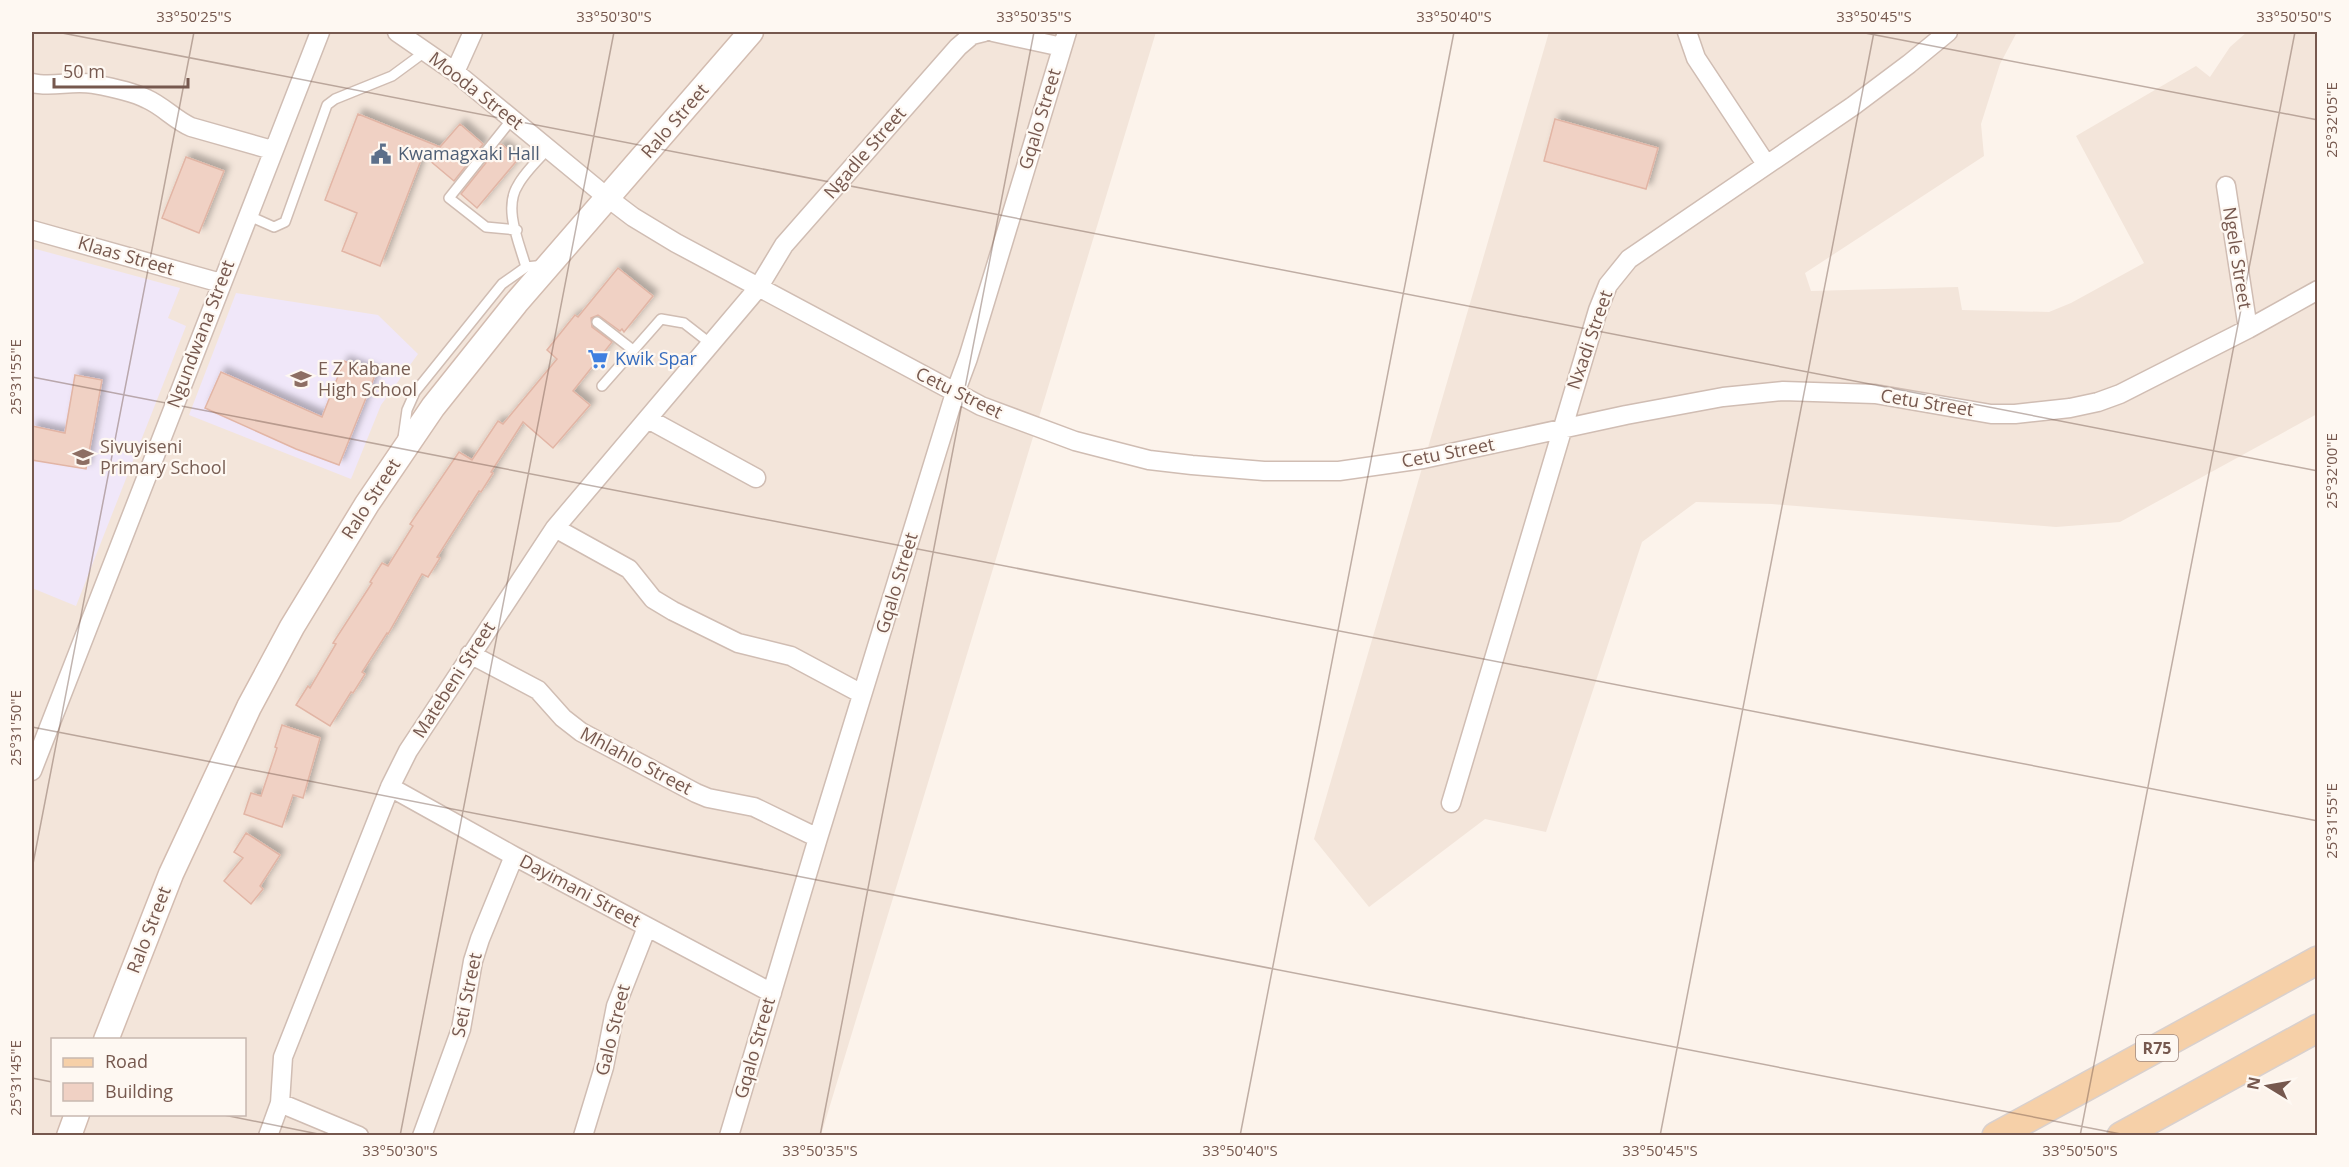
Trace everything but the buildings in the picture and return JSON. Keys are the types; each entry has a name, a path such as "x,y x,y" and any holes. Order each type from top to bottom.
{"main road":[{"name":"R75","path":"1996,1136 2318,960"},
{"path":"2121,1136 2318,1028"}],"street":[{"name":"Ngundwana Street","path":"32,771 272,150 320,32"},
{"name":"Mooda Street","path":"397,32 455,72 608,198"},
{"path":"455,72 473,32"},
{"name":"Ralo Street","path":"107,1038 171,874 249,707 292,627 367,504 433,407 516,303 537,266 608,198 751,32"},
{"name":"Ngadle Street","path":"758,288 784,245 958,47 972,35 984,32"},
{"path":"993,32 1064,39"},
{"path":"1687,32 1696,58 1766,164"},
{"name":"Nxadi Street","path":"1451,803 1603,296 1616,274 1629,260 1853,106 1910,64 1948,32"},
{"name":"Gqalo Street","path":"729,1136 818,838 955,393 968,358 1064,39"},
{"path":"32,82 46,85 91,84 140,96 154,102 191,127 272,150"},
{"name":"Ngele Street","path":"2226,186 2248,329"},
{"name":"Cetu Street","path":"608,198 647,226 758,288 981,406 1037,428 1112,452 1149,460 1264,471 1339,471 1423,459 1722,398 1783,391 1875,394 1991,414 2042,413 2098,402 2120,394 2248,329 2318,290"},
{"name":"Klaas Street","path":"32,230 221,283"},
{"name":"Matebeni Street","path":"268,1136 280,1103 283,1057 390,787 408,751 555,528 758,288"},
{"path":"648,419 756,478"},
{"path":"555,528 629,569 653,599 673,611 748,647 791,656 862,694"},
{"name":"Mhlahlo Street","path":"470,654 537,690 563,718 581,732 696,793 708,798 754,807 818,838"},
{"name":"Dayimani Street","path":"390,787 513,856 772,993"},
{"name":"Seti Street","path":"422,1136 459,1036 473,961 480,939 513,856"},
{"name":"Galo Street","path":"583,1136 604,1067 616,1006 647,927"},
{"path":"280,1103 359,1136"},
{"path":"69,1136 76,1116"}],"lane":[{"path":"247,215 274,227 285,222 327,105 335,99 400,72 426,51"},
{"path":"512,119 449,198 486,227 517,230"},
{"path":"537,266 517,230 511,208 512,198 518,185 548,149"},
{"path":"602,386 657,321 664,318 684,323 711,344"},
{"path":"597,322 633,350"}],"shaded area":[{"path":"32,32 1156,32 821,1135 32,1135"},
{"path":"1549,32 2017,32 2000,64 1981,124 1984,156 1805,273 1811,291 1958,287 1962,310 2049,312 2071,303 2144,263 2076,136 2196,66 2210,77 2230,47 2247,32 2317,32 2317,414 2120,522 2056,527 1772,504 1696,502 1642,542 1546,832 1485,819 1369,907 1314,839"},
{"name":"Sivuyiseni Primary School","path":"32,248 180,288 168,318 186,326 76,606 32,588"},
{"name":"E Z Kabane High School","path":"236,293 378,315 418,354 381,405 351,479 189,415"}],"place":[{"name":"Kwamagxaki Hall","path":"381,154"},
{"name":"Kwik Spar","path":"598,359"},
{"name":"E Z Kabane High School","path":"301,379"},
{"name":"Sivuyiseni Primary School","path":"83,457"}]}
